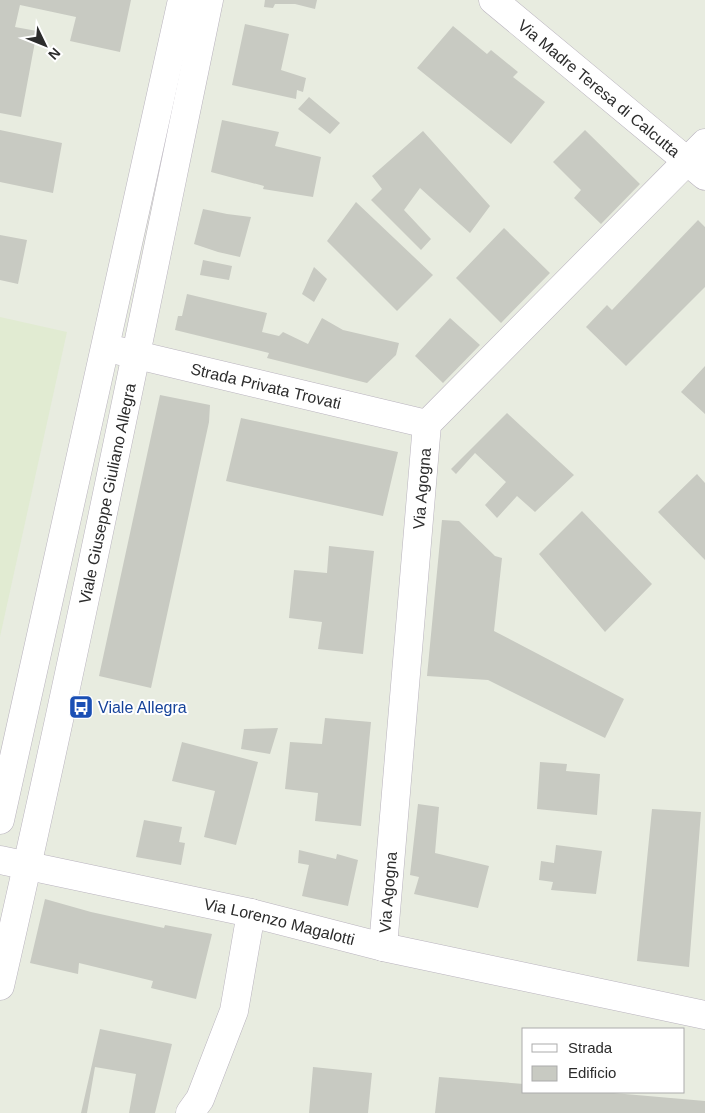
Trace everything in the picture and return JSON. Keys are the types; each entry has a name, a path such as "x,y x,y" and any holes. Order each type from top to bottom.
{"street":[{"name":"Viale Giuseppe Giuliano Allegra","path":"0,986 136,355 209,0"},
{"name":"Via Madre Teresa di Calcutta","path":"495,0 699,160"},
{"name":"Viale Giuseppe Giuliano Allegra","path":"0,820 181,1"},
{"name":"Via Agogna","path":"383,947 427,424 699,160"},
{"name":"Strada Privata Trovati","path":"104,348 427,424"},
{"name":"Via Lorenzo Magalotti","path":"0,860 251,913 383,947 705,1015"},
{"path":"190,1113 200,1099 234,1011 251,913"}],"shaded area":[{"path":"0,317 67,332 0,637"}],"building":[{"path":"0,0 131,0 120,52 70,41 76,17 20,5 15,27 37,31 21,117 0,113"},
{"path":"265,0 317,0 315,9 295,4 275,4 273,8 264,7"},
{"path":"245,24 289,34 281,70 306,78 303,92 297,90 296,99 232,85"},
{"path":"453,26 487,54 491,50 518,72 513,77 545,102 511,144 417,68"},
{"path":"309,97 340,123 330,134 298,109"},
{"path":"222,120 279,132 275,146 321,157 313,197 263,189 264,186 211,172"},
{"path":"0,130 62,143 53,193 0,182"},
{"path":"585,130 640,184 601,224 574,198 581,190 553,162"},
{"path":"423,131 490,206 470,233 420,188 404,210 431,239 421,250 371,200 382,189 372,176"},
{"path":"356,202 433,275 397,311 327,241"},
{"path":"203,209 251,217 240,257 194,244"},
{"path":"698,220 705,227 705,287 626,366 586,327 607,305 612,310"},
{"path":"504,228 550,273 501,323 456,278"},
{"path":"0,235 27,240 18,284 0,280"},
{"path":"203,260 232,266 229,280 200,275"},
{"path":"314,267 327,279 314,302 302,294"},
{"path":"187,294 267,313 262,332 279,336 283,332 308,344 322,318 343,330 399,343 396,355 367,383 267,358 269,353 175,330 178,316 182,316"},
{"path":"450,318 480,345 443,383 415,356"},
{"path":"705,366 705,414 681,392"},
{"path":"160,395 210,405 209,422 151,688 99,676"},
{"path":"507,413 574,475 535,512 517,496 497,518 485,505 506,482 475,453 456,474 451,469"},
{"path":"241,418 398,452 383,516 226,481"},
{"path":"697,474 705,483 705,560 658,512"},
{"path":"582,511 652,584 605,632 539,554"},
{"path":"442,520 459,521 495,556 502,558 494,631 624,699 605,738 488,680 427,676"},
{"path":"329,546 374,551 363,654 318,649 322,622 289,618 294,570 327,573"},
{"path":"325,718 371,722 361,826 315,821 318,793 285,789 290,742 322,744"},
{"path":"278,728 270,754 241,749 244,729"},
{"path":"182,742 258,762 236,845 204,837 215,791 172,781"},
{"path":"540,762 567,764 566,771 600,774 597,815 537,809"},
{"path":"418,804 439,807 435,853 489,866 478,908 414,894 419,877 410,875"},
{"path":"652,809 701,812 689,967 637,961"},
{"path":"144,820 182,827 179,842 185,843 181,865 136,857"},
{"path":"556,845 602,851 596,894 551,890 553,882 539,880 541,861 554,863"},
{"path":"299,850 336,859 337,854 358,860 348,906 302,896 309,865 298,863"},
{"path":"45,899 91,912 164,928 165,925 212,934 196,999 151,988 153,981 79,963 78,974 30,963"},
{"path":"100,1029 172,1044 155,1113 129,1113 136,1074 95,1067 87,1113 81,1113"},
{"path":"313,1067 372,1073 368,1113 309,1113"},
{"path":"439,1077 522,1084 522,1093 613,1093 705,1101 705,1113 435,1113"}],"place":[{"name":"Viale Allegra","path":"81,707"}]}
